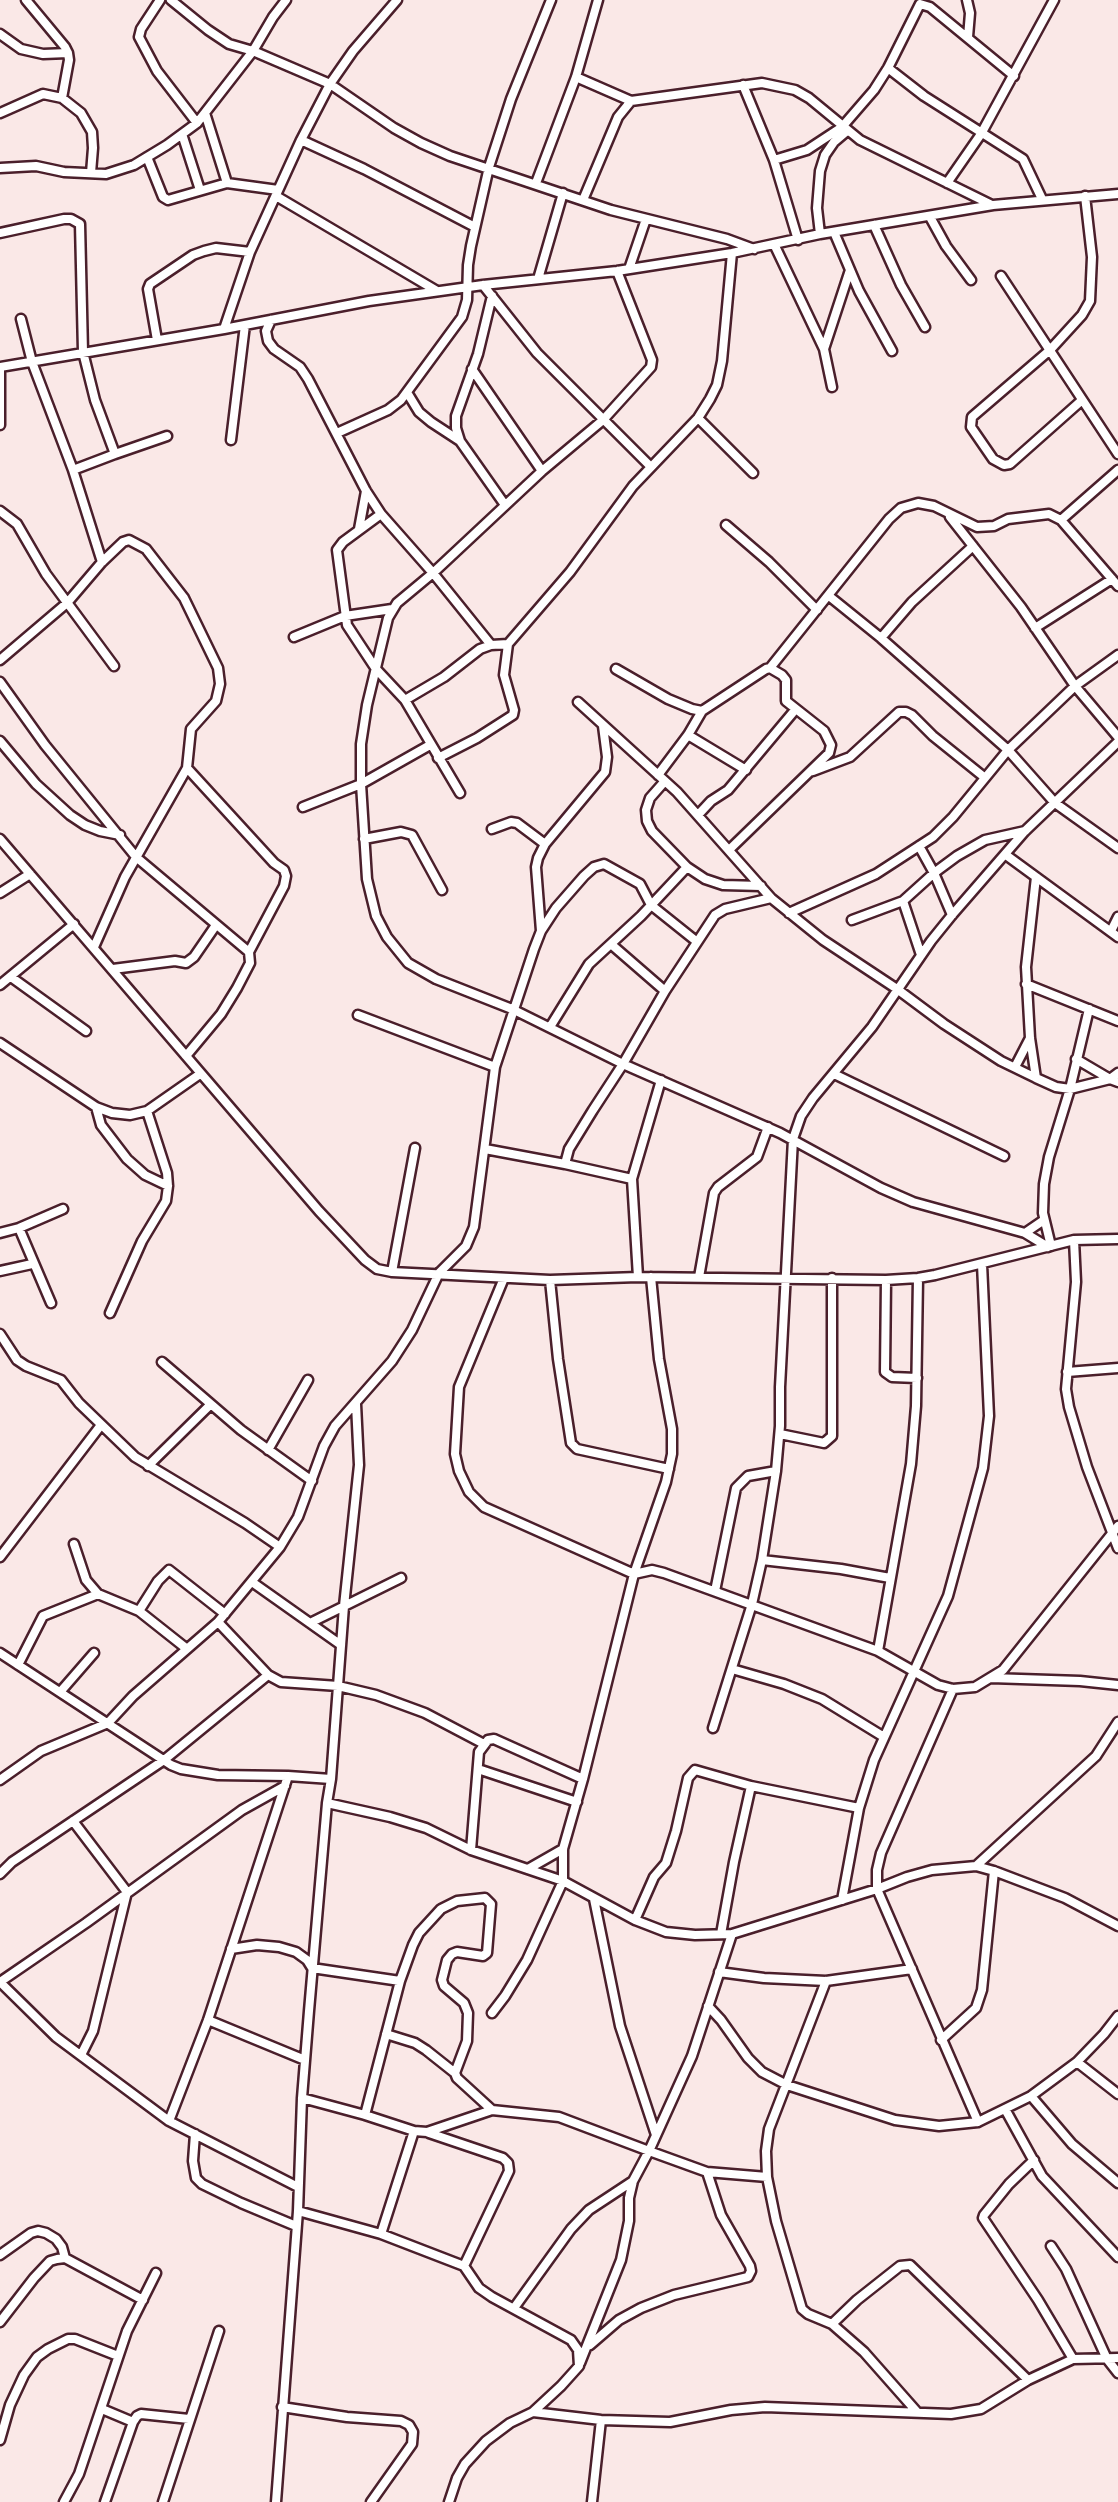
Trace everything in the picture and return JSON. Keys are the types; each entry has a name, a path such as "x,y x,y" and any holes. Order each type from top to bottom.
{"street":[{"path":"26,0 68,53 69,60 62,98"},
{"path":"160,0 141,29 139,37 157,71 197,123"},
{"path":"171,0 228,44 253,51 330,84 394,128 450,156 489,167 583,200 646,219 727,239 754,249"},
{"path":"0,168 36,165 64,172 106,174 134,165 197,123 253,51 286,0"},
{"path":"224,329 250,252 301,140 330,84 353,51 397,0"},
{"path":"337,433 388,410 408,394 462,317 467,300 468,265 489,167 512,99 551,0"},
{"path":"536,183 576,77 598,0"},
{"path":"967,0 970,13 968,37"},
{"path":"947,183 981,134 1054,0"},
{"path":"820,234 818,208 820,171 825,155 888,68 920,4 930,7 1014,76"},
{"path":"0,34 21,49 43,54 68,53"},
{"path":"888,68 924,96 1023,159 1042,199"},
{"path":"576,77 631,101 762,83 795,90 809,98 844,129 880,152 993,205"},
{"path":"743,86 774,160 798,240"},
{"path":"0,113 43,94 62,98 81,113 92,132 91,174"},
{"path":"583,200 618,117 631,101"},
{"path":"205,113 227,183"},
{"path":"774,160 807,150 844,129"},
{"path":"182,134 200,190"},
{"path":"301,140 364,169 475,227"},
{"path":"147,157 165,199 227,183 277,193 437,291"},
{"path":"538,279 563,193"},
{"path":"0,425 0,367 224,329 369,301 483,285 617,271 732,253 820,234 993,205 1118,194"},
{"path":"1081,401 1010,464 1004,465 993,459 971,427 972,417 1050,350 1082,315 1090,301 1092,257 1084,196"},
{"path":"930,217 956,262 971,280"},
{"path":"0,233 63,219 71,219 80,224 83,352 94,400 115,454"},
{"path":"629,269 646,219"},
{"path":"874,225 901,285 925,327"},
{"path":"834,232 850,270 892,351"},
{"path":"774,244 824,349 832,387"},
{"path":"157,340 148,289 150,284 193,255 204,251 216,248 250,252"},
{"path":"438,758 477,738 513,715 514,710 504,675 508,644 570,572 633,486 698,418 710,399 720,372 732,253"},
{"path":"824,349 850,270"},
{"path":"294,637 345,616 392,609 542,471 603,420 651,368 652,360 617,271"},
{"path":"1001,276 1081,401 1118,454"},
{"path":"483,285 537,353 651,467"},
{"path":"492,296 484,333 456,416 456,428 460,441 505,505"},
{"path":"21,319 32,362 73,470 102,562"},
{"path":"271,320 266,331 268,340 274,349 300,367 366,491 381,514 433,573 491,645"},
{"path":"231,440 245,325"},
{"path":"472,369 542,471"},
{"path":"408,394 425,417 460,441"},
{"path":"698,418 753,473"},
{"path":"73,470 166,436"},
{"path":"1061,520 1118,470"},
{"path":"359,529 366,491"},
{"path":"761,886 714,884 687,867 652,831 647,821 646,810 650,798 702,711 770,668 889,519 901,508 918,503 934,506 977,527 994,526 1008,519 1041,514 1049,514 1061,520 1115,583 1035,628"},
{"path":"0,511 17,524 46,574 114,666"},
{"path":"381,514 343,542 337,550 345,616 352,636 375,669 405,700 460,793"},
{"path":"713,1728 752,1605 762,1560 776,1471 780,1434 785,1278 793,1139 801,1116 872,1028 897,988 952,915 1025,831 1118,740 1075,686 1035,628 948,514"},
{"path":"726,525 769,562 817,609"},
{"path":"0,660 67,603 102,562 123,542 129,540 146,549 184,598 218,668 220,684 216,701 191,729 187,768 136,857 94,947"},
{"path":"881,638 912,602 973,546"},
{"path":"829,596 881,638 1008,750 1055,803 1118,848"},
{"path":"392,609 375,669 361,744 361,784 367,879 376,916 387,937 408,963 436,979 512,1010 623,1064 768,1127 881,1188 903,1197 1025,1233 1049,1247"},
{"path":"405,700 444,677 480,649 491,645 508,644"},
{"path":"789,913 876,874 919,846 953,817 1008,750 1075,686 1118,655"},
{"path":"730,849 829,753 831,745 824,731 795,710 786,700 786,680 770,668"},
{"path":"616,669 668,699 702,711"},
{"path":"0,682 45,745 136,857 249,952"},
{"path":"578,702 662,778 730,849 771,898 823,940 897,988 944,1024 1015,1067 1056,1087 1070,1089 1114,1080 1118,1073"},
{"path":"698,815 711,801 728,790 795,710"},
{"path":"810,772 850,757 899,712 906,712 984,777"},
{"path":"541,931 536,867 545,844 605,772 607,757 603,726"},
{"path":"688,735 746,770"},
{"path":"0,741 36,784 70,815 100,831 120,835"},
{"path":"303,807 361,784 430,745"},
{"path":"186,1056 221,1014 237,988 250,963 249,952 284,886 286,876 284,870 274,863 187,768"},
{"path":"492,829 511,822 517,823 545,844"},
{"path":"852,920 903,901 957,856 986,840 1025,831"},
{"path":"364,839 400,832 411,835 442,890"},
{"path":"0,839 319,1211 365,1260 377,1269 392,1272 550,1280 638,1277 886,1280 918,1278 1074,1240 1118,1239"},
{"path":"919,846 934,873 952,915"},
{"path":"1006,855 1114,934 1118,917"},
{"path":"0,1780 42,1751 108,1723 133,1696 218,1622 280,1546 298,1517 324,1446 335,1426 392,1361 412,1330 439,1273 466,1246 474,1227 495,1067 512,1010 541,931 556,909 584,876 599,864 604,864 640,884 651,905 696,941"},
{"path":"550,1027 589,964 612,945 687,867"},
{"path":"0,892 30,874"},
{"path":"1036,877 1030,920 1026,984 1036,1078"},
{"path":"565,1164 570,1149 623,1064 664,991 715,915 725,909 771,898"},
{"path":"903,901 921,956"},
{"path":"0,985 74,924"},
{"path":"113,969 175,961 186,963 194,957 216,925"},
{"path":"612,945 664,991"},
{"path":"11,977 86,1031"},
{"path":"1026,984 1118,1021"},
{"path":"1049,1247 1042,1198 1045,1175 1070,1089 1089,1009"},
{"path":"358,1015 495,1067"},
{"path":"1015,1067 1030,1038"},
{"path":"0,1043 96,1107 112,1113 130,1115 147,1111 200,1074"},
{"path":"1076,1059 1114,1080"},
{"path":"834,1074 1004,1156"},
{"path":"638,1277 632,1179 661,1080"},
{"path":"96,1107 101,1125 127,1159 145,1175 168,1185"},
{"path":"110,1313 142,1241 166,1201 168,1185 163,1157 147,1111"},
{"path":"699,1277 714,1193 718,1187 757,1157 768,1127"},
{"path":"392,1272 415,1149"},
{"path":"485,1149 632,1179"},
{"path":"0,1233 19,1228 63,1209"},
{"path":"1025,1233 1044,1220"},
{"path":"19,1228 32,1264 51,1303"},
{"path":"1074,1240 1076,1282 1066,1389 1087,1467 1115,1529 1118,1548"},
{"path":"0,1271 32,1264"},
{"path":"842,1900 859,1808 884,1737 948,1596 983,1467 989,1416 982,1264"},
{"path":"492,2013 527,1960 563,1881 563,1849 583,1779 634,1574 669,1469 672,1454 672,1428 658,1359 651,1277"},
{"path":"504,1278 459,1387 454,1454 459,1471 469,1492 484,1507 634,1574 652,1570 715,1591 878,1651 938,1685 953,1689 975,1687 1003,1670 1115,1529"},
{"path":"780,1434 824,1443 832,1436 832,1278"},
{"path":"878,1651 911,1464 917,1378 918,1278"},
{"path":"550,1280 558,1359 571,1443 577,1449 669,1469"},
{"path":"886,1280 885,1372 892,1377 917,1378"},
{"path":"0,1334 17,1359 32,1370 61,1380 79,1403 125,1449 148,1466 280,1546"},
{"path":"162,1362 210,1405 312,1481"},
{"path":"1067,1372 1118,1368"},
{"path":"268,1450 308,1380"},
{"path":"276,2502 298,2211 302,2098 312,1968 331,1779 344,1606 359,1465 356,1404"},
{"path":"148,1466 210,1405"},
{"path":"0,1557 101,1425"},
{"path":"715,1591 736,1488 748,1476 776,1471"},
{"path":"74,1544 87,1580 98,1593 139,1611 187,1649"},
{"path":"762,1560 799,1563 890,1578"},
{"path":"139,1611 158,1581 169,1570 225,1614"},
{"path":"310,1623 401,1578"},
{"path":"252,1582 341,1645"},
{"path":"18,1665 43,1616 98,1593"},
{"path":"218,1622 268,1675 281,1682 338,1686 402,1704 425,1713 484,1744"},
{"path":"0,1653 181,1769 204,1774 331,1779"},
{"path":"61,1691 94,1653"},
{"path":"732,1669 784,1684 822,1699 884,1737"},
{"path":"0,1874 12,1862 164,1760 268,1675"},
{"path":"991,1678 1080,1681 1118,1685"},
{"path":"953,1689 881,1853 877,1870 877,1889 978,2122"},
{"path":"976,1866 1096,1756 1118,1722"},
{"path":"471,1850 479,1752 488,1740 494,1739 583,1779"},
{"path":"478,1769 577,1802"},
{"path":"635,1920 654,1877 666,1863 691,1773 699,1771 751,1786 859,1808"},
{"path":"169,2121 208,2020 288,1776"},
{"path":"285,1786 242,1810 0,1982 48,2031 169,2121 298,2187"},
{"path":"721,1935 751,1786"},
{"path":"327,1803 426,1828 471,1850 563,1881 635,1920 666,1932 694,1935 732,1934 932,1870 976,1866 1065,1898 1118,1926"},
{"path":"73,1821 127,1893"},
{"path":"528,1869 563,1849"},
{"path":"941,2040 972,2013 982,1990 994,1871"},
{"path":"81,2055 93,2031 127,1893"},
{"path":"366,2115 400,1981 416,1939 441,1909 457,1901 474,1898 488,1900 491,1904 487,1953 483,1956 457,1952 452,1954 447,1960 442,1980 444,1986 464,2003 468,2013 467,2041 455,2073"},
{"path":"594,1899 620,2026 656,2135"},
{"path":"449,2502 457,2478 486,2441 510,2423 533,2412 579,2366 621,2259 629,2221 629,2199 633,2181 692,2056 732,1934"},
{"path":"231,1949 257,1945 279,1947 296,1952 307,1960 312,1968 400,1981"},
{"path":"719,1972 764,1978 826,1981 912,1969"},
{"path":"826,1981 769,2130 766,2151 767,2176 776,2221 799,2303 808,2314 832,2324 864,2352 916,2412"},
{"path":"708,2006 748,2058 762,2072 787,2085 895,2120 939,2126 978,2122 1031,2097 1077,2062 1118,2016"},
{"path":"208,2020 305,2060"},
{"path":"386,2034 415,2043 455,2073 457,2078 492,2110"},
{"path":"1077,2062 1118,2094"},
{"path":"1031,2097 1072,2144 1118,2183"},
{"path":"302,2098 414,2131 427,2132 503,2158 508,2163 508,2171 464,2266"},
{"path":"1005,2109 1042,2176 1118,2257"},
{"path":"427,2132 492,2110 559,2116 706,2172 767,2176"},
{"path":"381,2234 414,2131"},
{"path":"195,2134 193,2161 196,2178 202,2184 296,2226"},
{"path":"1034,2160 1009,2184 983,2218 1038,2300 1072,2359"},
{"path":"586,2349 620,2320 641,2308 674,2295 748,2277 751,2271 750,2266 721,2215 706,2172"},
{"path":"514,2308 571,2229 588,2210 633,2181"},
{"path":"298,2211 381,2234 464,2266 479,2288 492,2297 571,2340 578,2350 579,2366"},
{"path":"0,2255 31,2233 38,2231 56,2239 62,2247 65,2258"},
{"path":"1051,2246 1066,2269 1107,2359 1118,2373"},
{"path":"0,2322 50,2261 65,2258 143,2300"},
{"path":"832,2324 857,2300 900,2266 910,2265 1028,2380"},
{"path":"64,2502 79,2474 118,2356 156,2273"},
{"path":"163,2502 219,2331"},
{"path":"0,2440 10,2405 24,2375 37,2357 48,2349 68,2339 75,2339 118,2356"},
{"path":"533,2412 601,2420 670,2422 731,2410 765,2407 951,2414 981,2409 1028,2380 1072,2359 1118,2358"},
{"path":"282,2407 347,2417 401,2421 409,2425 413,2432 412,2444 371,2502"},
{"path":"102,2409 133,2422"},
{"path":"105,2502 133,2422 141,2414 189,2419"},
{"path":"592,2502 601,2420"}]}
